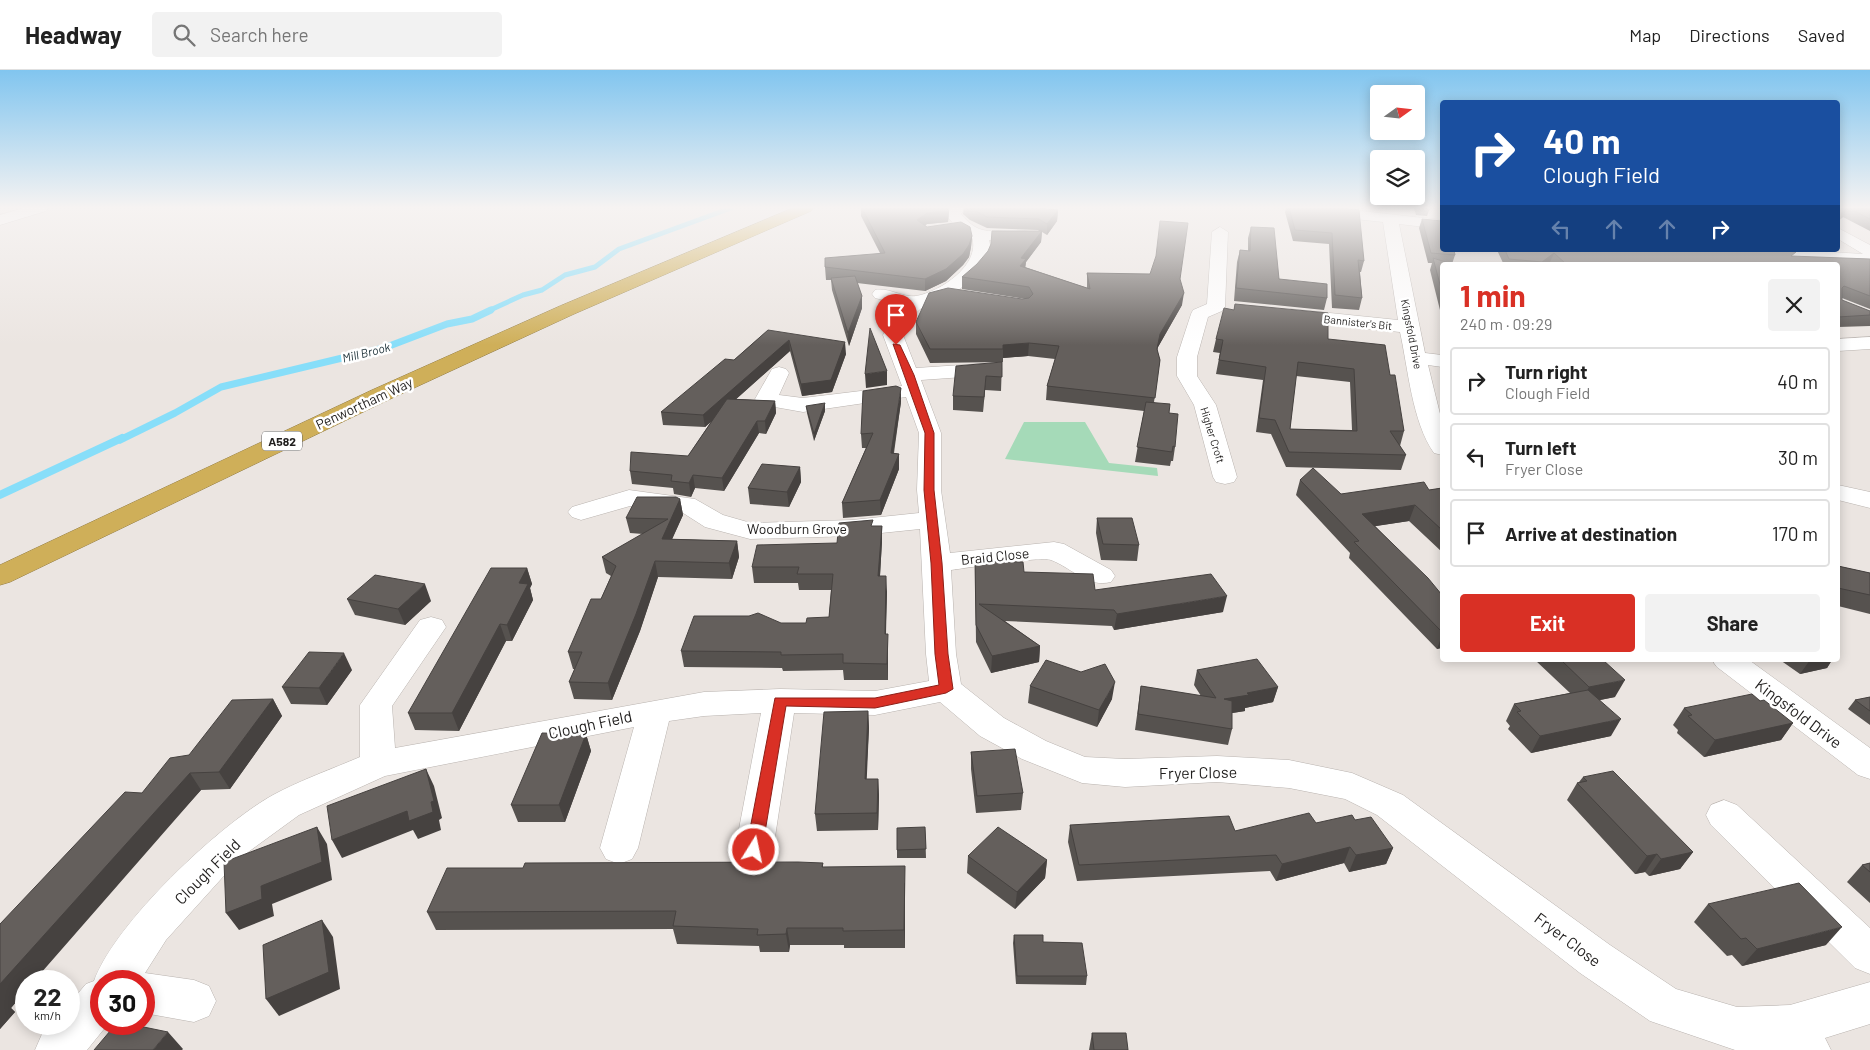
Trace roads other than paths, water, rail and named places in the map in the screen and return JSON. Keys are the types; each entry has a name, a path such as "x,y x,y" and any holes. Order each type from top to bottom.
{"highway":[{"name":"Penwortham Way","path":"566,310 669,254"},
{"name":"Penwortham Way","path":"0,576 380,395 566,310 698,254"}],"street":[{"path":"946,689 941,654 936,563 931,520 930,433 893,335 902,318 941,298 962,277 975,254"},
{"name":"Higher Croft","path":"1222,254 1226,308 1200,314 1186,357 1187,376 1205,405 1225,476"},
{"name":"Kingsfold Drive","path":"1396,254 1409,328 1428,416 1440,443"},
{"path":"1724,254 1743,262"},
{"path":"1780,254 1870,260"},
{"path":"881,294 941,298"},
{"name":"Bannister's Bit","path":"1274,313 1409,328"},
{"path":"1840,344 1870,344"},
{"path":"1416,358 1440,361"},
{"path":"779,373 766,398 802,405 911,383 958,370 999,369"},
{"path":"1840,493 1870,500"},
{"name":"Woodburn Grove","path":"581,512 629,498 686,504 714,521 750,531 852,528 931,520"},
{"name":"Braid Close","path":"936,563 1055,540 1101,576"},
{"path":"378,764 376,705 431,627"},
{"name":"Kingsfold Drive","path":"1731,662 1870,766"},
{"name":"Clough Field","path":"123,970 152,927 227,847 286,805 378,764 704,704 780,701 875,703 946,689"},
{"name":"Fryer Close","path":"946,689 992,727 1034,750 1082,770 1126,773 1217,769 1289,774 1352,788 1390,805 1463,858 1594,959 1665,1006 1737,1029 1799,1039 1870,1003"},
{"path":"754,850 780,701"},
{"name":"Clough Field","path":"619,848 655,712"},
{"path":"1724,815 1870,955"},
{"path":"155,995 194,1001"},
{"path":"58,1050 90,1012"}],"waterway":[{"name":"Mill Brook","path":"488,311 523,295 542,290 565,275 595,267 613,254"},
{"name":"Mill Brook","path":"120,440 175,413 221,387 384,348 447,324 472,319 491,310"},
{"name":"Mill Brook","path":"0,495 122,438"}]}
